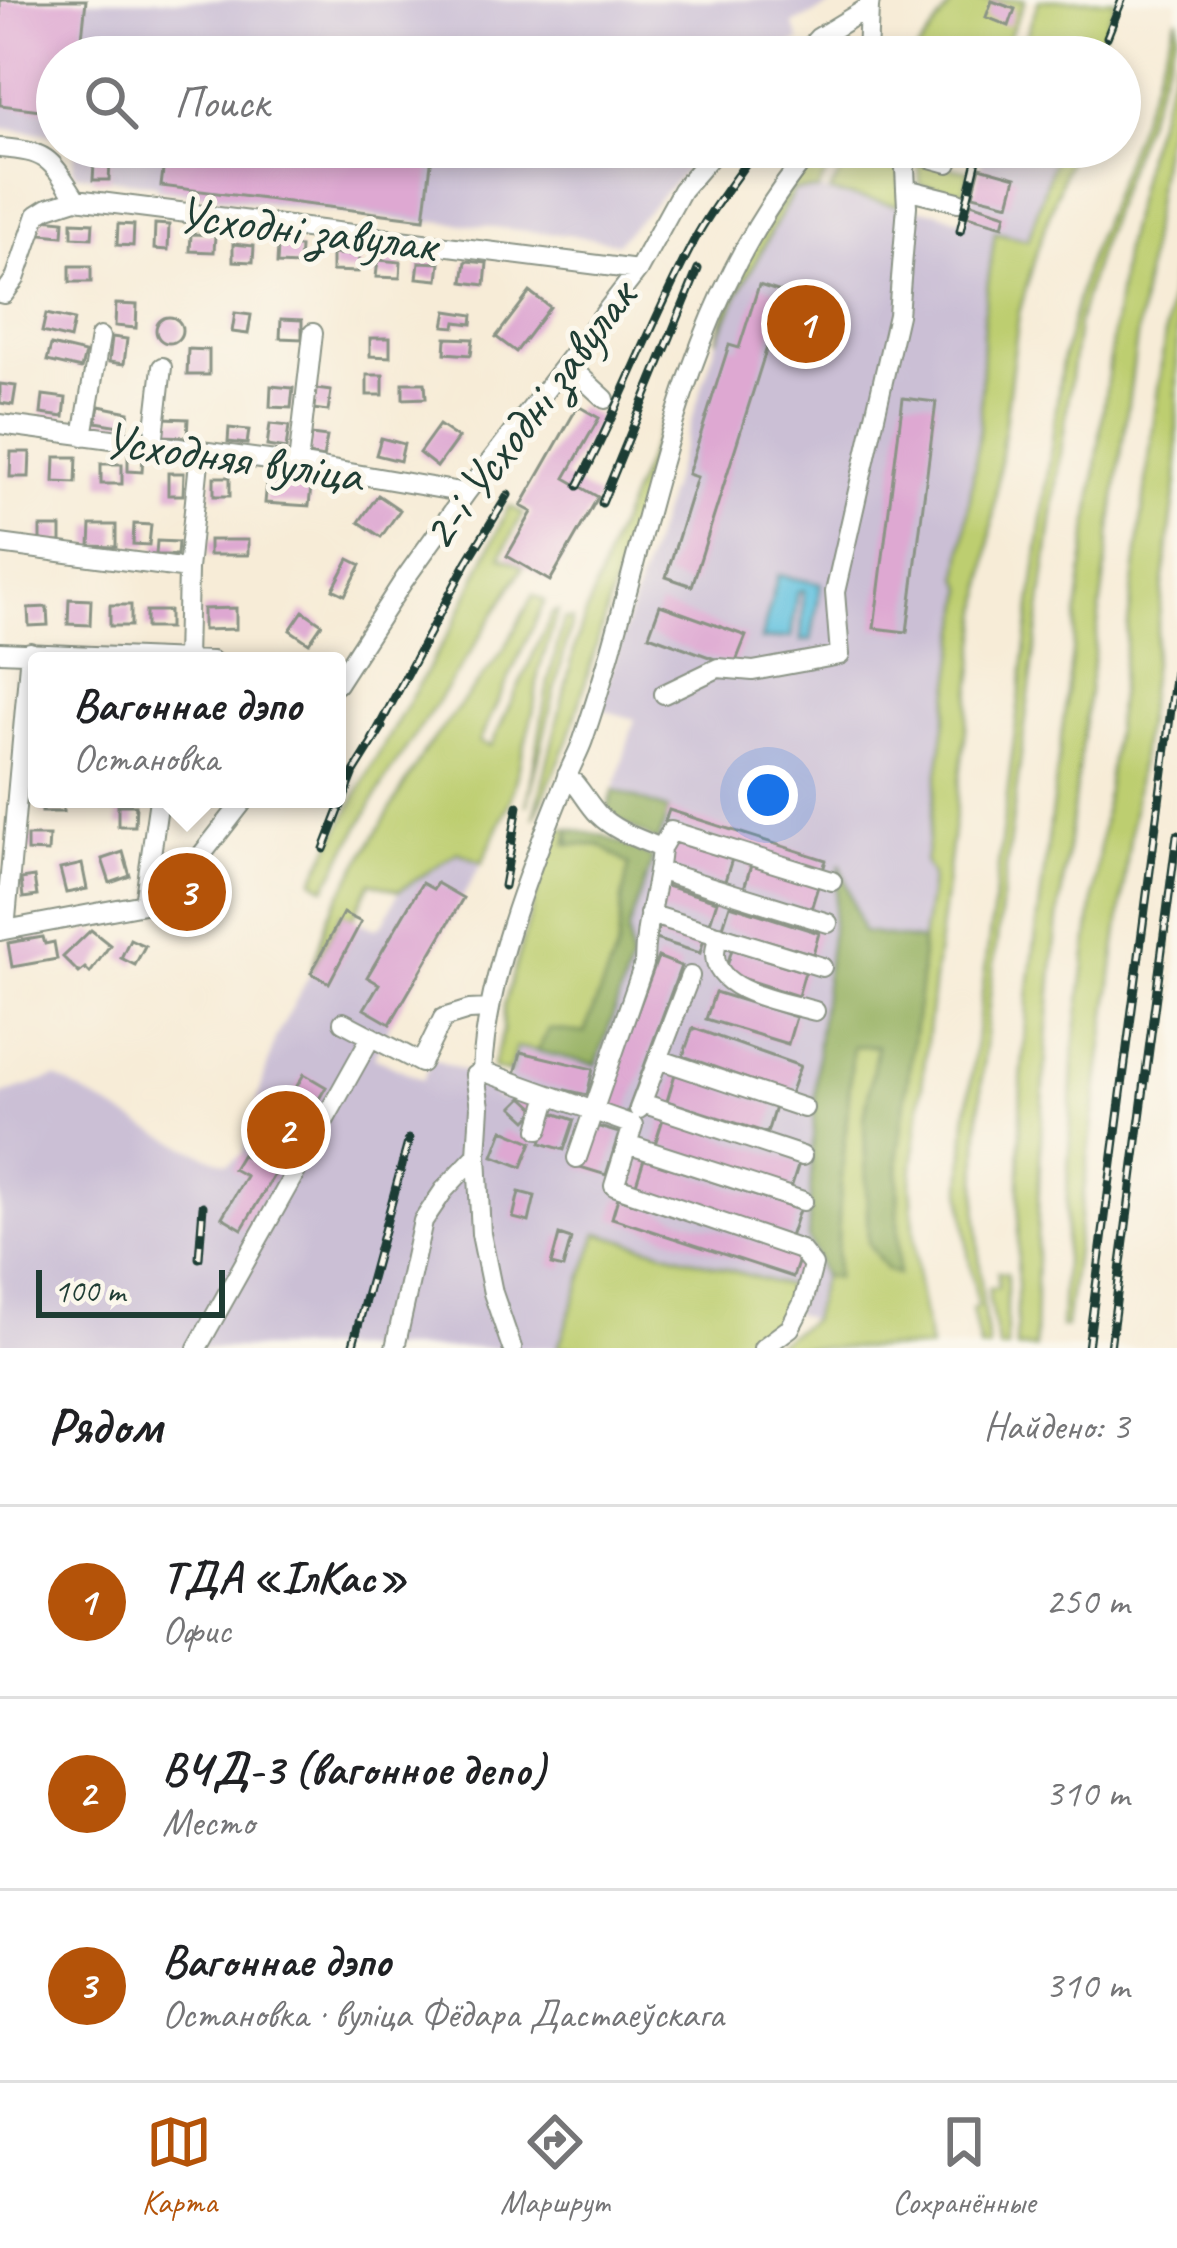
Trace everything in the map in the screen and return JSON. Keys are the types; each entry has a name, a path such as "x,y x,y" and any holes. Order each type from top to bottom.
{"street":[{"path":"821,36 869,4"},
{"path":"868,36 869,4"},
{"path":"0,148 36,151"},
{"path":"0,293 15,279 37,215 76,199 55,168"},
{"name":"2-і Усходні завулак","path":"346,663 466,493 638,270 682,190 701,168"},
{"path":"482,1071 488,1009 540,845 582,743 669,439 725,283 795,168"},
{"path":"664,694 718,668 753,671 840,655 836,592 898,315 907,206 905,168"},
{"path":"906,189 958,202"},
{"name":"Усходні завулак","path":"76,199 638,270"},
{"path":"298,464 314,333"},
{"path":"83,436 100,337"},
{"path":"567,364 605,399"},
{"path":"153,445 162,367"},
{"name":"Усходняя вуліца","path":"0,424 298,464 466,493"},
{"path":"186,652 188,569 200,452"},
{"path":"0,544 188,569"},
{"path":"0,652 30,652"},
{"path":"28,672 2,930 144,904 182,880 238,808"},
{"path":"567,776 614,827 662,848"},
{"path":"144,904 158,808"},
{"path":"577,1158 644,964 644,932 670,831 832,881"},
{"path":"660,872 828,923"},
{"path":"649,914 822,967"},
{"path":"719,935 714,957 723,978 735,987 815,1011"},
{"path":"690,976 614,1186 801,1250 809,1258 813,1265 803,1304 790,1328 763,1348"},
{"path":"343,1022 422,1063 443,1018 488,1009"},
{"path":"197,1348 371,1036"},
{"path":"658,1059 805,1108"},
{"path":"512,1348 493,1293 481,1234 480,1107 475,1075 482,1071 595,1111 630,1134 803,1201"},
{"path":"538,1129 549,1095"},
{"path":"642,1103 802,1156"},
{"path":"395,1348 424,1221 477,1155"}],"shaded area":[{"path":"0,0 842,0 793,24 798,36 36,36 36,132 0,128"},
{"path":"73,168 687,168 617,243 429,224 156,189 156,185 76,174"},
{"path":"980,168 1051,168 1028,241 995,233 984,312 980,427 959,577 965,588 925,862 933,875 922,941 863,932 840,868 818,1043 808,1237 823,1276 811,1320 598,1233 558,1348 0,1348 0,1095 56,1077 145,1127 228,1164 242,1154 275,1039 343,913 375,929 383,924 399,891 458,852 482,863 374,1057 423,1080 432,1059 475,1075 501,1101 516,1047 631,962 628,930 668,810 614,790 635,719 599,709 717,341 739,292 794,189 962,220"}],"green space":[{"path":"955,0 1025,0 1009,36 928,36"},
{"path":"1039,0 1116,0 1102,36 1026,36"},
{"path":"1177,17 1177,32 1141,131 1141,116"},
{"path":"1177,56 1058,919 1041,1133 1035,1348 1016,1348 1021,1084 1029,989 1124,248 1147,149"},
{"path":"809,168 826,173 818,190 794,190 717,340 736,274 796,175"},
{"path":"843,168 901,168 902,206 830,192"},
{"path":"919,168 969,171 964,192 920,185"},
{"path":"1051,168 1066,168 1019,313 933,987 911,1184 918,1285 930,1348 769,1348 811,1320 823,1276 836,1277 853,1045 878,1046 864,1119 898,1274 898,1152 932,875 925,862 965,589 959,577 980,427 984,312 995,232 1028,240"},
{"path":"1122,168 1127,168 1078,324 1003,895 981,1089 978,1218 989,1348 980,1348 962,1189 966,1120 1062,362 1085,269"},
{"path":"1177,240 1177,478 1066,1327 1061,1327 1074,1049"},
{"path":"663,421 568,741 534,818 576,643 612,541"},
{"path":"509,506 523,513 501,556 523,567 388,775 325,888 313,880 372,765 455,622"},
{"path":"533,595 545,601 479,742 491,746 553,612 558,611 538,674 534,709 510,801 482,863 458,852 399,891 371,882 353,918 342,913 311,973 328,916 425,750 504,650"},
{"path":"564,619 572,620 527,806 548,683"},
{"path":"614,790 669,810 658,842 606,813"},
{"path":"556,827 569,829 566,844 600,845 629,865 618,947 584,1034 549,1030 537,1051 516,1047 509,1073 492,1068 503,1031 504,1005"},
{"path":"569,829 602,835 653,858 628,930 631,962 596,1065 537,1051 549,1029 584,1033 618,947 629,865 600,845 569,845"},
{"path":"840,864 863,932 922,941 898,1152 898,1275 887,1270 868,1243 864,1119 877,1046 853,1046 836,1278 823,1276 808,1238 818,1043"},
{"path":"598,1233 801,1290 784,1325 754,1348 558,1348"},
{"path":"998,1272 1007,1273 1007,1348 999,1348 989,1300 989,1288 998,1288"}],"water":[{"path":"778,575 821,584 811,640 801,641 804,590 798,591 791,637 761,640"}],"building":[{"path":"0,0 86,0 82,36 36,36 36,109 0,105"},
{"path":"992,1 1015,9 1009,26 986,17"},
{"path":"94,168 110,168 109,180 93,180"},
{"path":"163,168 430,168 424,219 161,186"},
{"path":"980,168 1016,177 1009,204 973,195"},
{"path":"971,203 1006,214 1003,226 967,216"},
{"path":"42,219 64,221 63,236 41,234"},
{"path":"72,222 93,223 92,238 72,237"},
{"path":"118,224 134,225 133,246 117,245"},
{"path":"155,224 169,225 168,250 154,249"},
{"path":"191,234 215,235 214,252 190,251"},
{"path":"233,244 254,246 253,262 233,261"},
{"path":"278,246 300,247 299,265 277,264"},
{"path":"332,254 359,255 358,272 332,271"},
{"path":"378,260 401,262 400,278 376,277"},
{"path":"466,261 487,263 485,285 463,282"},
{"path":"419,262 440,263 438,280 417,278"},
{"path":"70,266 91,266 91,282 70,282"},
{"path":"759,285 784,293 692,586 666,577 697,477 688,474 729,345 739,348"},
{"path":"530,292 550,307 516,352 496,337"},
{"path":"116,304 137,305 136,328 115,326"},
{"path":"447,311 473,315 472,324 444,326"},
{"path":"806,312 824,317 814,355 796,350"},
{"path":"235,313 251,315 248,334 232,332"},
{"path":"46,314 74,320 70,339 42,332"},
{"path":"169,317 182,330 169,343 156,330"},
{"path":"281,319 302,320 302,339 280,338"},
{"path":"112,337 127,339 124,364 109,362"},
{"path":"370,338 390,338 390,357 370,356"},
{"path":"446,338 473,339 471,355 445,353"},
{"path":"51,345 85,353 81,369 47,361"},
{"path":"188,349 209,350 209,375 187,375"},
{"path":"367,375 383,375 383,395 367,395"},
{"path":"403,383 425,383 426,398 403,399"},
{"path":"0,384 16,386 13,405 0,403"},
{"path":"271,386 293,388 291,408 270,407"},
{"path":"316,389 331,391 328,411 313,409"},
{"path":"43,395 66,398 64,417 41,414"},
{"path":"903,398 936,402 907,632 874,628"},
{"path":"99,406 129,412 126,427 96,422"},
{"path":"578,406 599,418 565,478 598,497 550,581 507,556 532,512 521,506"},
{"path":"163,418 188,419 187,437 162,436"},
{"path":"270,424 289,426 286,449 267,446"},
{"path":"439,425 458,438 437,467 419,453"},
{"path":"229,428 249,430 247,444 228,442"},
{"path":"311,435 327,437 323,458 308,455"},
{"path":"381,438 404,444 400,461 376,455"},
{"path":"11,452 30,452 29,477 10,477"},
{"path":"128,454 143,455 142,472 128,471"},
{"path":"55,457 77,457 76,483 54,482"},
{"path":"101,464 122,464 122,484 101,484"},
{"path":"168,473 184,473 183,495 168,495"},
{"path":"214,477 230,477 230,496 214,496"},
{"path":"267,482 311,486 309,506 265,503"},
{"path":"378,495 400,510 381,537 359,522"},
{"path":"134,524 151,525 149,545 133,544"},
{"path":"91,525 116,525 116,547 90,546"},
{"path":"40,527 61,527 61,542 40,542"},
{"path":"209,540 248,540 248,555 209,555"},
{"path":"157,541 178,542 177,555 156,555"},
{"path":"349,559 361,565 345,595 333,589"},
{"path":"69,599 91,600 90,625 68,624"},
{"path":"110,605 131,605 131,626 110,626"},
{"path":"660,605 746,636 734,666 649,635"},
{"path":"47,607 48,625 29,626 28,608"},
{"path":"236,608 236,629 203,630 203,609"},
{"path":"146,611 169,611 169,628 146,628"},
{"path":"303,611 322,624 309,643 290,630"},
{"path":"118,808 136,808 135,826 118,826"},
{"path":"669,810 826,860 823,870 665,821"},
{"path":"27,836 49,836 48,852 27,851"},
{"path":"672,841 732,859 724,884 664,866"},
{"path":"123,852 130,876 110,883 102,859"},
{"path":"752,862 819,883 811,909 744,888"},
{"path":"82,864 87,889 66,893 60,869"},
{"path":"34,877 37,896 23,898 21,879"},
{"path":"422,883 433,889 437,883 463,898 390,1024 364,1009 379,984 367,977"},
{"path":"663,885 717,901 709,926 656,910"},
{"path":"730,905 819,933 813,954 723,927"},
{"path":"343,913 361,922 329,983 311,973"},
{"path":"659,926 704,939 700,953 655,939"},
{"path":"91,930 110,945 90,973 85,968 79,973 63,957"},
{"path":"43,937 45,944 54,942 57,959 12,967 8,943"},
{"path":"130,939 145,946 135,965 121,958"},
{"path":"732,949 805,972 798,996 725,973"},
{"path":"658,957 681,966 627,1113 603,1105"},
{"path":"715,992 796,1017 788,1044 706,1019"},
{"path":"693,1028 800,1066 790,1094 683,1056"},
{"path":"521,1052 593,1069 587,1095 514,1078"},
{"path":"304,1074 326,1087 242,1229 222,1217 246,1176 233,1169 242,1154 253,1161"},
{"path":"675,1074 775,1107 767,1133 667,1101"},
{"path":"523,1097 537,1110 527,1120 513,1107"},
{"path":"551,1112 574,1120 564,1150 541,1143"},
{"path":"663,1119 799,1163 791,1188 655,1144"},
{"path":"593,1125 619,1133 606,1175 580,1167"},
{"path":"503,1130 532,1142 522,1167 493,1156"},
{"path":"644,1159 799,1210 790,1237 635,1187"},
{"path":"519,1192 535,1196 529,1222 513,1218"},
{"path":"618,1198 800,1257 793,1277 612,1218"},
{"path":"559,1235 571,1239 563,1268 551,1265"}],"railway":[{"path":"1107,36 1122,0"},
{"path":"578,486 695,239 742,168"},
{"path":"960,231 975,168"},
{"path":"602,503 698,269"},
{"path":"372,740 508,495"},
{"path":"1088,1348 1177,663"},
{"path":"346,793 382,727"},
{"path":"504,886 518,806"},
{"path":"324,849 340,808"},
{"path":"1110,1348 1177,835"},
{"path":"352,1348 409,1139"},
{"path":"199,1258 203,1206"}],"place":[{"name":"ТДА «ІлКас»","path":"806,324"},
{"name":"Вагоннае дэпо","path":"187,892"},
{"name":"ВЧД-3 (вагонное депо)","path":"286,1130"}]}
